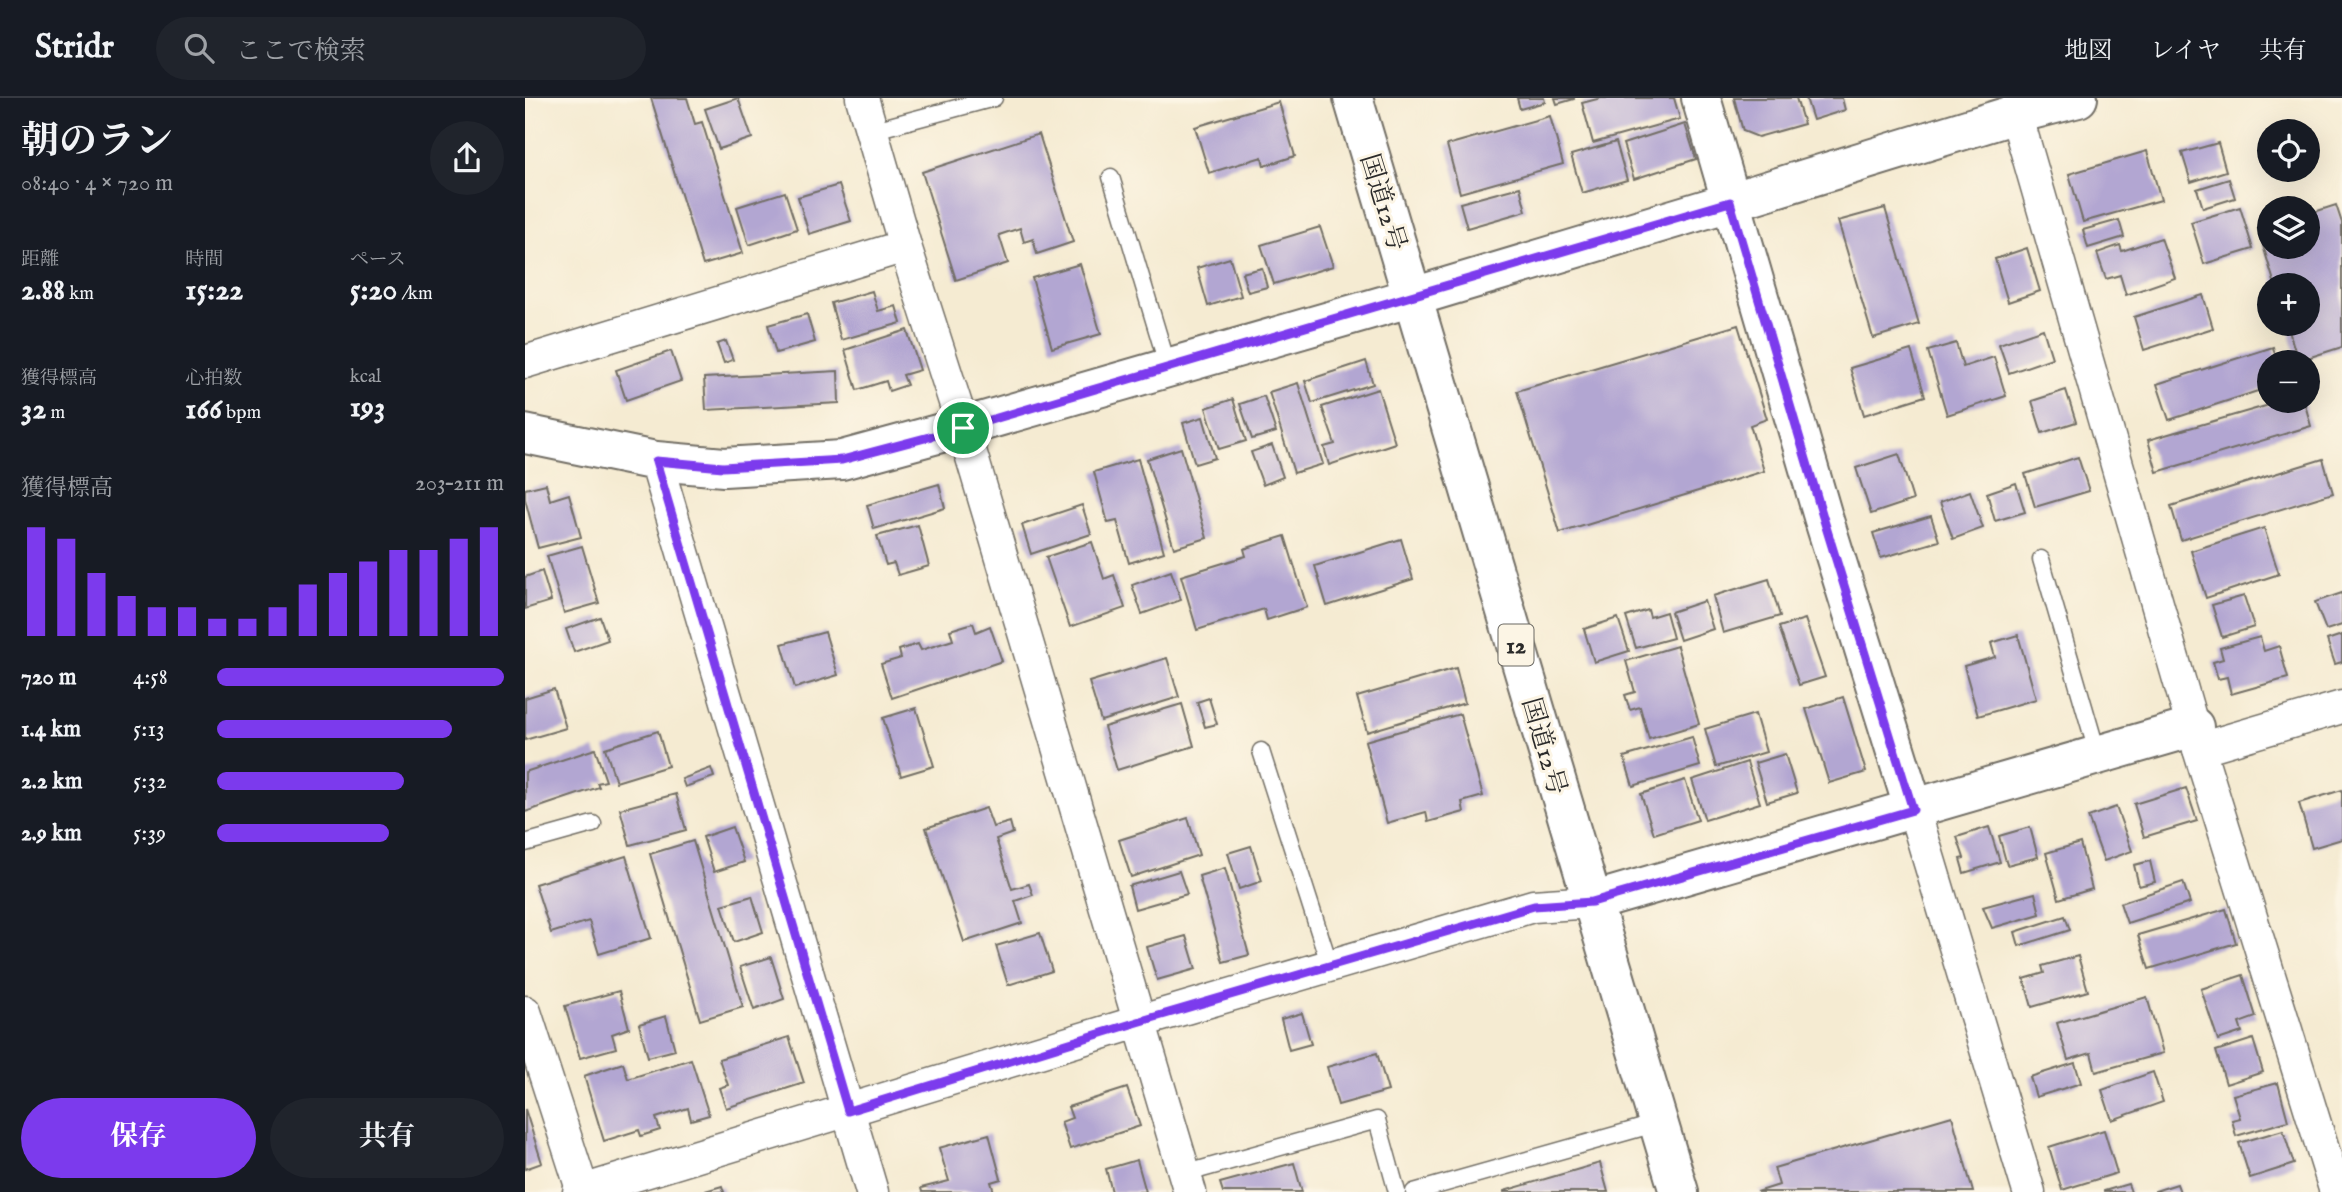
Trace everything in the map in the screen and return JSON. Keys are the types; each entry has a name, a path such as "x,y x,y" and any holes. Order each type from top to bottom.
{"main road":[{"name":"国道12号","path":"1353,98 1679,1192"},
{"path":"1701,98 1823,517 1913,810"},
{"path":"525,434 656,461 723,467 842,460 963,428 1413,297 2044,104"},
{"path":"1592,902 2098,756 2197,738"}],"street":[{"path":"862,98 1187,1183"},
{"path":"2044,104 2197,738 2336,1192"},
{"path":"525,362 905,246"},
{"path":"656,461 872,1192"},
{"path":"2197,738 2342,707"},
{"path":"1913,810 2029,1192"},
{"path":"525,1012 581,1192 1138,1022 1534,906 1592,902"}],"lane":[{"path":"871,131 994,98"},
{"path":"1111,177 1168,368"},
{"path":"2041,559 2098,756"},
{"path":"1261,751 1330,966"},
{"path":"525,843 593,824"},
{"path":"1187,1183 1377,1120 1397,1192"},
{"path":"1414,1192 1658,1124"}],"building":[{"path":"651,98 687,98 695,124 702,122 743,253 703,265"},
{"path":"738,98 752,138 719,149 705,109"},
{"path":"1517,98 1544,98 1545,102 1520,109"},
{"path":"1555,98 1574,98 1574,99 1557,104"},
{"path":"1601,98 1674,98 1680,119 1593,143 1582,103"},
{"path":"1734,98 1796,98 1804,124 1758,137 1743,131"},
{"path":"1806,98 1842,98 1845,110 1813,120"},
{"path":"1279,102 1295,156 1264,166 1262,157 1209,173 1195,127"},
{"path":"1550,116 1563,164 1460,193 1447,145"},
{"path":"1685,124 1696,159 1634,179 1623,144"},
{"path":"1039,134 1073,242 1037,254 1033,239 1024,242 1020,228 999,235 1008,263 956,280 922,172"},
{"path":"1616,142 1627,180 1582,193 1571,155"},
{"path":"2218,143 2226,171 2191,182 2182,153"},
{"path":"2147,151 2161,200 2083,222 2069,174"},
{"path":"2229,179 2235,198 2203,208 2197,189"},
{"path":"839,185 851,221 809,234 798,197"},
{"path":"1520,187 1526,211 1467,228 1460,203"},
{"path":"785,192 797,229 749,245 737,207"},
{"path":"2336,205 2342,223 2342,347 2320,354 2320,350 2295,350 2291,336 2320,336 2320,273 2271,273 2267,259 2320,259 2320,210"},
{"path":"2240,207 2253,249 2204,264 2191,222"},
{"path":"1885,208 1919,324 1873,338 1838,221"},
{"path":"2119,220 2124,237 2088,248 2083,230"},
{"path":"1320,227 1333,266 1274,284 1261,245"},
{"path":"2161,238 2175,278 2126,295 2120,275 2106,279 2097,253 2120,245 2122,251"},
{"path":"2027,248 2040,291 2008,302 1995,259"},
{"path":"1230,258 1241,296 1208,306 1197,268"},
{"path":"1080,264 1101,334 1052,348 1032,278"},
{"path":"1262,268 1267,287 1248,292 1242,273"},
{"path":"872,291 878,311 896,306 901,323 841,340 831,303"},
{"path":"2203,295 2213,328 2144,350 2134,317"},
{"path":"807,314 815,342 776,353 768,325"},
{"path":"1738,325 1767,419 1750,425 1764,471 1560,533 1517,391"},
{"path":"2043,329 2052,358 2009,373 1999,344"},
{"path":"907,330 920,370 903,375 907,385 889,391 886,381 857,390 845,350"},
{"path":"726,341 733,360 724,363 717,344"},
{"path":"1956,343 1963,367 1994,357 2006,396 1947,415 1928,351"},
{"path":"1911,350 1925,396 1864,415 1850,368"},
{"path":"671,351 681,381 626,400 616,370"},
{"path":"2257,352 2257,391 2169,420 2157,384"},
{"path":"1366,361 1373,384 1312,403 1305,381"},
{"path":"838,371 839,403 706,410 704,378"},
{"path":"1298,383 1323,464 1294,473 1269,392"},
{"path":"1378,389 1395,443 1329,465 1324,447 1335,444 1322,407"},
{"path":"2066,390 2076,422 2042,433 2032,401"},
{"path":"1264,396 1276,432 1252,439 1240,404"},
{"path":"1233,399 1246,441 1219,449 1206,408"},
{"path":"2257,409 2257,413 2307,413 2311,426 2157,472 2148,440"},
{"path":"1203,417 1215,458 1195,464 1183,423"},
{"path":"1272,445 1283,477 1263,485 1251,452"},
{"path":"1181,448 1207,538 1174,548 1147,459"},
{"path":"1899,454 1913,500 1871,514 1856,468"},
{"path":"2078,457 2089,491 2035,507 2025,474"},
{"path":"1138,459 1164,552 1129,563 1117,521 1108,523 1094,472"},
{"path":"2323,459 2333,493 2181,540 2171,506"},
{"path":"2016,483 2025,512 1995,521 1987,493"},
{"path":"546,484 550,500 569,494 581,537 538,548 525,499 525,489"},
{"path":"939,484 945,508 874,529 867,505"},
{"path":"1970,491 1983,528 1953,539 1940,502"},
{"path":"1082,505 1091,534 1031,554 1022,525"},
{"path":"1931,516 1939,541 1881,558 1873,533"},
{"path":"918,525 929,566 898,575 894,563 886,565 877,536"},
{"path":"2264,528 2279,574 2206,598 2191,551"},
{"path":"1285,536 1307,607 1267,620 1264,609 1197,630 1181,576 1246,556 1244,549"},
{"path":"1401,539 1413,579 1327,606 1315,566"},
{"path":"1092,542 1104,579 1114,575 1125,608 1070,627 1046,557"},
{"path":"582,546 599,603 564,613 547,556"},
{"path":"542,571 551,601 525,609 525,577"},
{"path":"1171,571 1181,600 1142,614 1132,585"},
{"path":"1769,579 1780,616 1723,633 1713,596"},
{"path":"2342,593 2342,625 2326,630 2315,602"},
{"path":"2244,596 2254,627 2222,637 2212,605"},
{"path":"1704,601 1713,629 1680,640 1671,612"},
{"path":"1648,610 1650,617 1666,612 1673,638 1636,648 1626,617"},
{"path":"600,617 608,640 574,652 566,629"},
{"path":"1618,618 1629,651 1594,662 1584,629"},
{"path":"1805,619 1825,677 1799,685 1779,627"},
{"path":"973,623 976,632 990,626 1002,661 892,698 881,664 901,658 899,650 918,644 921,650 953,640 950,630"},
{"path":"825,632 838,675 795,688 782,644"},
{"path":"2018,635 2036,699 1978,716 1964,666 1995,657 1991,643"},
{"path":"2342,635 2342,662 2335,664 2327,640"},
{"path":"2260,637 2264,651 2279,646 2288,678 2231,694 2227,677 2218,679 2213,662 2223,659 2220,648"},
{"path":"1677,646 1699,724 1649,739 1640,707 1630,710 1625,695 1635,692 1626,661"},
{"path":"1167,658 1179,697 1101,721 1089,682"},
{"path":"1456,668 1465,703 1367,732 1357,697"},
{"path":"554,689 566,728 525,740 525,698"},
{"path":"1843,697 1866,772 1829,783 1806,709"},
{"path":"1209,698 1217,724 1205,727 1197,702"},
{"path":"1182,704 1194,746 1117,770 1104,727"},
{"path":"916,708 934,766 901,776 883,718"},
{"path":"1460,714 1483,796 1462,802 1464,812 1428,822 1426,812 1387,823 1365,741"},
{"path":"1755,714 1766,752 1716,767 1705,729"},
{"path":"658,731 668,766 616,782 605,748"},
{"path":"1692,737 1700,766 1633,786 1624,757"},
{"path":"595,749 606,781 597,783 599,787 525,812 525,772"},
{"path":"1785,754 1797,793 1767,802 1755,763"},
{"path":"1747,762 1760,803 1705,820 1692,780"},
{"path":"711,768 714,777 685,787 682,779"},
{"path":"1685,780 1698,820 1654,834 1641,794"},
{"path":"2186,788 2197,821 2144,837 2134,804"},
{"path":"2342,790 2342,839 2312,848 2299,803"},
{"path":"676,794 686,830 630,845 620,809"},
{"path":"2116,807 2132,851 2104,861 2088,817"},
{"path":"986,808 993,827 1010,822 1013,833 996,839 1012,889 1029,884 1033,895 1015,901 1022,923 964,942 926,828"},
{"path":"1188,818 1199,855 1131,877 1119,840"},
{"path":"732,827 744,862 714,872 703,837"},
{"path":"1989,827 2000,862 1964,873 1960,859 1964,858 1957,837"},
{"path":"2030,827 2038,857 2007,865 1999,836"},
{"path":"693,841 743,1007 700,1020 650,854"},
{"path":"2080,843 2092,889 2059,899 2046,853"},
{"path":"1251,846 1262,881 1239,889 1228,853"},
{"path":"626,856 651,938 599,954 589,921 551,933 535,884"},
{"path":"2150,861 2155,882 2139,886 2134,865"},
{"path":"1225,868 1249,955 1223,962 1199,876"},
{"path":"1179,871 1187,894 1135,909 1129,886"},
{"path":"2183,882 2190,903 2127,923 2120,903"},
{"path":"2035,893 2040,914 1992,928 1983,907"},
{"path":"752,896 763,932 734,942 722,905"},
{"path":"2226,909 2236,943 2149,969 2138,935"},
{"path":"2065,916 2070,930 2019,946 2015,932"},
{"path":"1040,933 1052,971 1008,985 996,946"},
{"path":"1186,936 1196,969 1157,980 1147,947"},
{"path":"2078,956 2088,991 2032,1007 2024,979 2044,973 2042,966"},
{"path":"771,957 784,999 754,1010 740,967"},
{"path":"2243,975 2256,1017 2239,1023 2242,1032 2218,1040 2201,989"},
{"path":"619,991 629,1028 612,1034 616,1048 580,1058 565,1006"},
{"path":"2147,997 2163,1053 2096,1072 2091,1053 2068,1060 2057,1023"},
{"path":"1302,1013 1311,1044 1289,1050 1281,1019"},
{"path":"666,1016 675,1050 648,1057 639,1024"},
{"path":"789,1037 804,1083 726,1108 719,1088 728,1085 719,1059"},
{"path":"2253,1039 2263,1072 2226,1084 2216,1051"},
{"path":"1377,1053 1388,1091 1338,1105 1327,1067"},
{"path":"691,1059 709,1115 691,1120 688,1108 656,1118 660,1130 641,1136 639,1130 604,1141 584,1076 623,1063 628,1079"},
{"path":"2075,1063 2081,1083 2036,1097 2030,1077"},
{"path":"2153,1072 2163,1102 2112,1120 2102,1090"},
{"path":"2278,1083 2288,1121 2236,1136 2232,1120 2240,1118 2233,1095"},
{"path":"1127,1088 1140,1126 1070,1149 1061,1122 1072,1118 1068,1107"},
{"path":"525,1109 542,1163 525,1169"},
{"path":"1952,1116 1973,1192 1757,1192 1779,1185 1774,1168"},
{"path":"2104,1130 2117,1173 2062,1190 2049,1147"},
{"path":"2283,1130 2294,1164 2250,1178 2239,1143"},
{"path":"989,1134 1001,1179 991,1182 994,1192 922,1192 921,1188 949,1181 939,1148"},
{"path":"1137,1160 1146,1192 1112,1192 1106,1169"},
{"path":"1294,1163 1302,1192 1223,1192 1220,1183"},
{"path":"1600,1163 1608,1192 1504,1192 1504,1191"},
{"path":"2128,1184 2131,1192 2104,1192 2104,1191"},
{"path":"2177,1184 2180,1192 2155,1192 2155,1191"},
{"path":"722,1186 724,1192 705,1192 705,1191"}],"route":[{"path":"1730,202 1913,810 1592,902 1534,906 1138,1022 848,1111 656,461 723,467 842,460 963,428 1730,202"}]}
